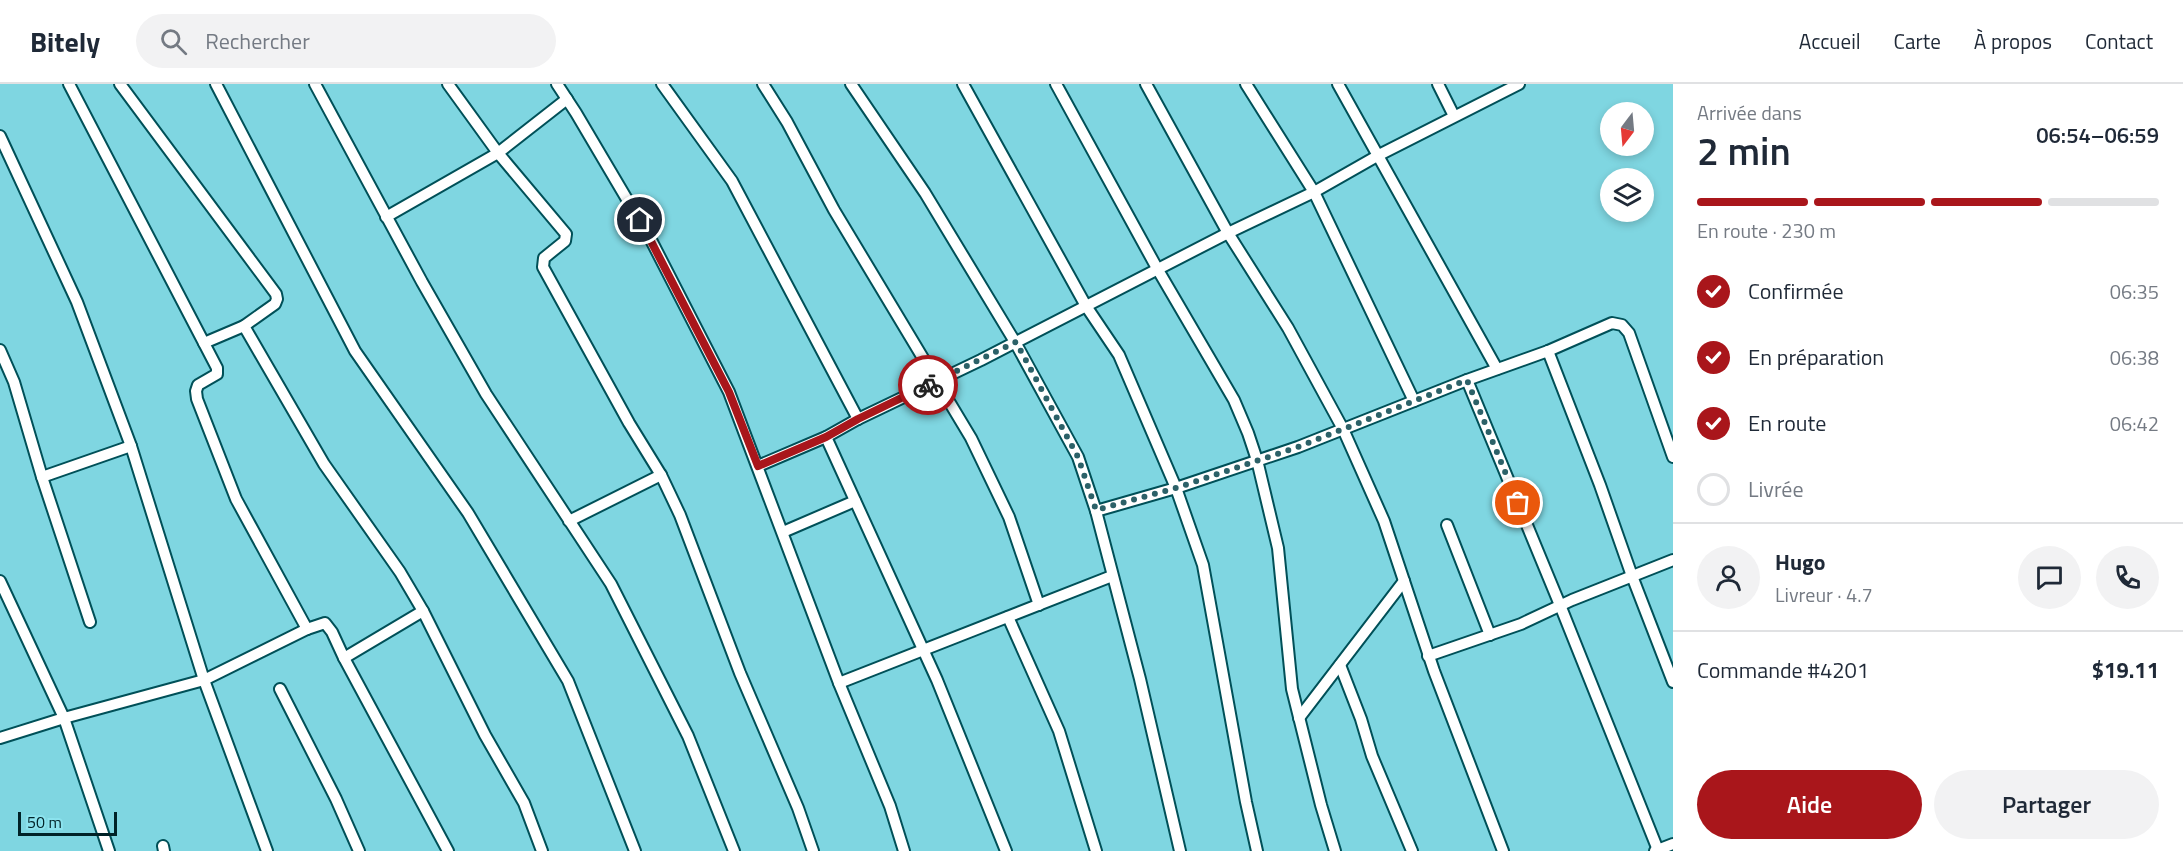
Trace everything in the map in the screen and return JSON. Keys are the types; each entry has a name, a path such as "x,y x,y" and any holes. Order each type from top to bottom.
{"street":[{"path":"69,84 217,368 217,374 198,385 197,399 236,500 307,628"},
{"path":"120,84 276,294 275,304 244,326 204,343"},
{"path":"216,84 355,351 468,513 568,681 635,851"},
{"path":"315,84 386,217 486,394 611,584 688,736 734,851"},
{"path":"448,84 498,153 566,234 565,241 544,258 543,267 629,423 661,475 680,515 702,576 798,808 813,851"},
{"path":"557,84 651,240 729,392 839,683 890,806 904,851"},
{"path":"662,84 732,181 858,419"},
{"path":"763,84 787,122 834,210 971,438 1009,517 1039,605"},
{"path":"851,84 925,193 1016,342 1078,457 1096,510 1140,679 1180,851"},
{"path":"963,84 1086,306 1119,355 1176,488 1203,565 1257,851"},
{"path":"1056,84 1158,270 1234,400 1257,460 1278,548 1292,689 1335,851"},
{"path":"1146,84 1228,233 1288,328 1342,429 1384,521 1428,656 1503,851"},
{"path":"1246,84 1314,192 1414,401"},
{"path":"1338,84 1497,369"},
{"path":"1438,84 1454,116"},
{"path":"758,466 826,437 1016,342 1228,233 1314,192 1379,155 1519,84"},
{"path":"386,217 498,153 567,99"},
{"path":"0,136 76,302 131,446 204,680 267,851"},
{"path":"1096,510 1176,488 1257,460 1548,351 1612,323 1622,325 1629,333 1673,457"},
{"path":"244,326 324,464 400,572 423,611 485,735 524,804 542,851"},
{"path":"0,350 14,382 42,477 90,622"},
{"path":"1548,351 1673,682"},
{"path":"1467,380 1560,605 1656,850 1673,844"},
{"path":"826,437 923,650 1002,836 1006,851"},
{"path":"42,477 131,446"},
{"path":"569,521 661,475"},
{"path":"783,532 855,501"},
{"path":"1447,525 1490,635"},
{"path":"1428,656 1521,624 1560,605 1673,560"},
{"path":"839,683 1113,576"},
{"path":"0,581 64,718 110,851"},
{"path":"1299,718 1404,581"},
{"path":"344,658 423,611"},
{"path":"1008,617 1059,730 1096,851"},
{"path":"0,738 204,680 322,622 328,625 448,851"},
{"path":"1340,665 1361,719 1372,756 1412,851"},
{"path":"280,689 336,799 358,851"}],"way so far":[{"path":"928,385 1016,342 1078,457 1096,510 1176,488 1298,447 1467,380 1518,503"}],"route":[{"path":"640,220 729,392 758,466 826,437 928,385"}]}
